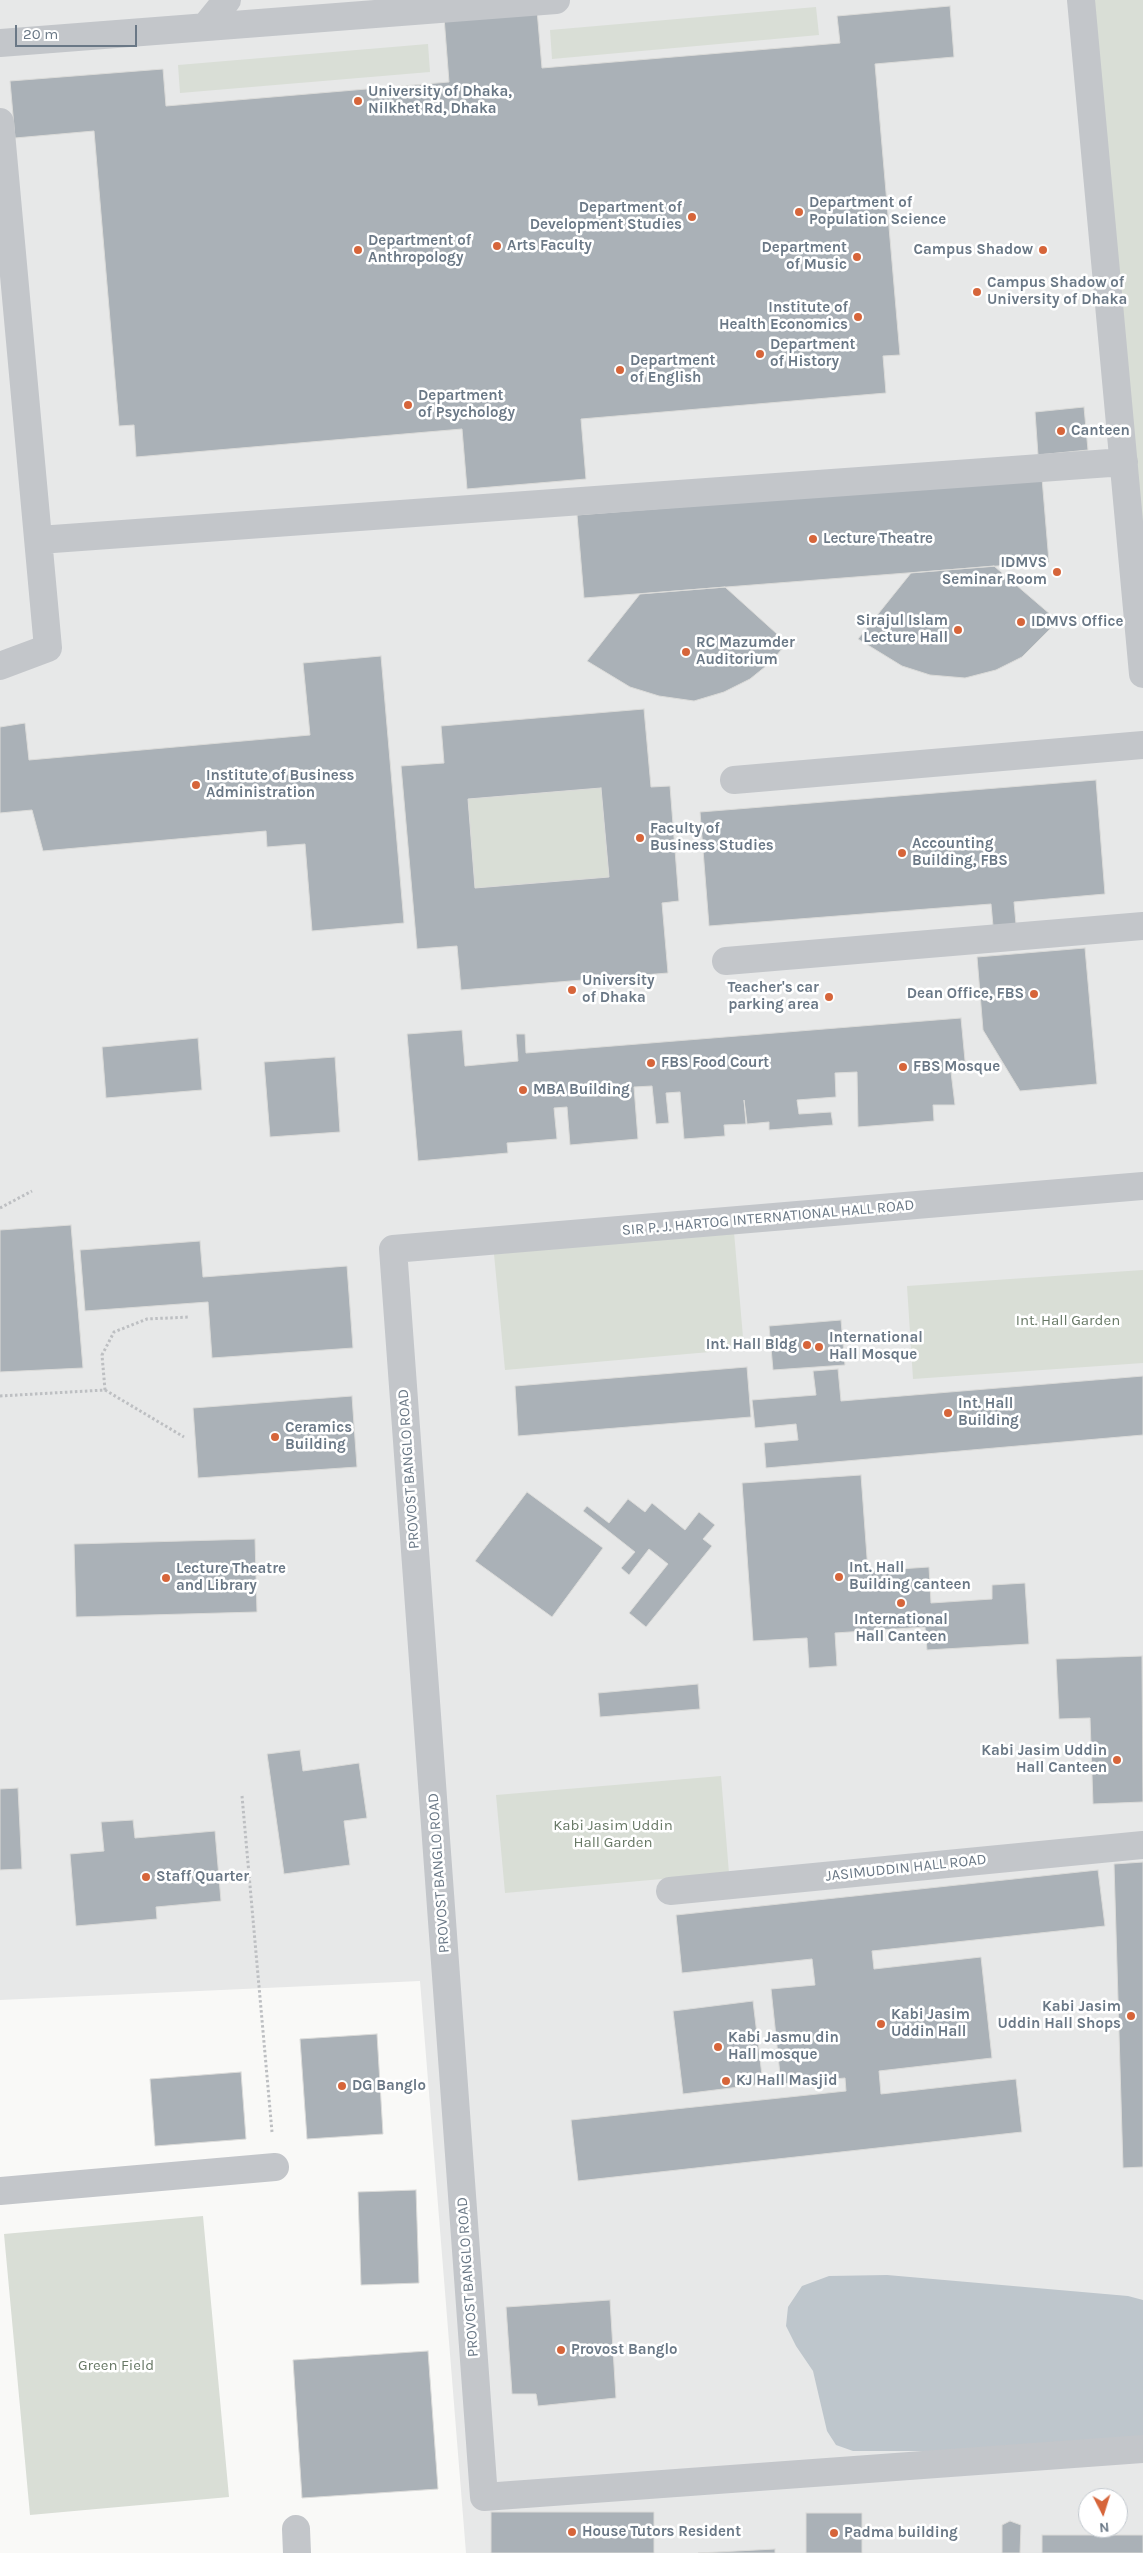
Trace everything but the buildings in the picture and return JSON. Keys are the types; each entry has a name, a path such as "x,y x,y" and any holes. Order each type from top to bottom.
{"street":[{"path":"205,27 227,0"},
{"path":"345,0 372,15"},
{"path":"0,43 556,0"},
{"path":"1081,0 1124,462 1139,587 1143,674"},
{"path":"0,122 10,345 39,540 48,648 0,666"},
{"path":"39,540 1124,462"},
{"path":"734,780 1143,745"},
{"path":"726,961 1143,926"},
{"name":"SIR P. J. HARTOG INTERNATIONAL HALL ROAD","path":"393,1249 1143,1186"},
{"name":"PROVOST BANGLO ROAD","path":"393,1249 484,2497 1143,2449"},
{"name":"JASIMUDDIN HALL ROAD","path":"670,1891 1143,1845"},
{"path":"0,2191 275,2167"}],"path":[{"path":"0,1208 32,1191"},
{"path":"105,1390 102,1355 114,1332 147,1319 189,1317"},
{"path":"0,1396 105,1390 184,1437"},
{"path":"242,1796 275,2167"}],"shaded area":[{"name":"University of Dhaka","path":"0,0 1143,0 1143,2553 466,2553 420,1981 0,2000"},
{"path":"887,2275 1128,2296 1143,2300 1143,2439 979,2451 853,2451 836,2445 827,2431 813,2371 796,2346 786,2326 788,2307 802,2286 829,2276"}],"green space":[{"path":"1083,0 1143,0 1143,582"},
{"path":"816,7 819,35 552,59 550,30"},
{"path":"428,44 430,72 180,93 178,65"},
{"path":"601,788 609,877 475,888 468,799"},
{"path":"734,1232 744,1349 505,1370 494,1254"},
{"name":"Int. Hall Garden","path":"1143,1270 1143,1363 913,1379 907,1286"},
{"name":"Kabi Jasim Uddin Hall Garden","path":"721,1776 729,1873 505,1893 496,1795"},
{"name":"Green Field","path":"203,2216 229,2497 30,2515 4,2234"}],"place":[{"name":"University of Dhaka, Nilkhet Rd, Dhaka","path":"358,101"},
{"name":"Department of Population Science","path":"799,212"},
{"name":"Department of Development Studies","path":"692,217"},
{"name":"Arts Faculty","path":"497,246"},
{"name":"Department of Anthropology","path":"358,250"},
{"name":"Campus Shadow","path":"1043,250"},
{"name":"Department of Music","path":"857,257"},
{"name":"Campus Shadow of University of Dhaka","path":"977,292"},
{"name":"Institute of Health Economics","path":"858,317"},
{"name":"Department of History","path":"760,354"},
{"name":"Department of English","path":"620,370"},
{"name":"Department of Psychology","path":"408,405"},
{"name":"Canteen","path":"1061,431"},
{"name":"Lecture Theatre","path":"813,539"},
{"name":"IDMVS Seminar Room","path":"1057,572"},
{"name":"IDMVS Office","path":"1021,622"},
{"name":"Sirajul Islam Lecture Hall","path":"958,630"},
{"name":"RC Mazumder Auditorium","path":"686,652"},
{"name":"Institute of Business Administration","path":"196,785"},
{"name":"Faculty of Business Studies","path":"640,838"},
{"name":"Accounting Building, FBS","path":"902,853"},
{"name":"University of Dhaka","path":"572,990"},
{"name":"Dean Office, FBS","path":"1034,994"},
{"name":"Teacher's car parking area","path":"829,997"},
{"name":"FBS Food Court","path":"651,1063"},
{"name":"FBS Mosque","path":"903,1067"},
{"name":"MBA Building","path":"523,1090"},
{"name":"Int. Hall Bldg","path":"807,1345"},
{"name":"International Hall Mosque","path":"819,1347"},
{"name":"Int. Hall Building","path":"948,1413"},
{"name":"Ceramics Building","path":"275,1437"},
{"name":"Int. Hall Building canteen","path":"839,1577"},
{"name":"Lecture Theatre and Library","path":"166,1578"},
{"name":"International Hall Canteen","path":"901,1603"},
{"name":"Kabi Jasim Uddin Hall Canteen","path":"1117,1760"},
{"name":"Staff Quarter","path":"146,1877"},
{"name":"Kabi Jasim Uddin Hall Shops","path":"1131,2016"},
{"name":"Kabi Jasim Uddin Hall","path":"881,2024"},
{"name":"Kabi Jasmu din Hall mosque","path":"718,2047"},
{"name":"KJ Hall Masjid","path":"726,2081"},
{"name":"DG Banglo","path":"342,2086"},
{"name":"Provost Banglo","path":"561,2350"},
{"name":"House Tutors Resident","path":"572,2532"},
{"name":"Padma building","path":"834,2533"}]}
